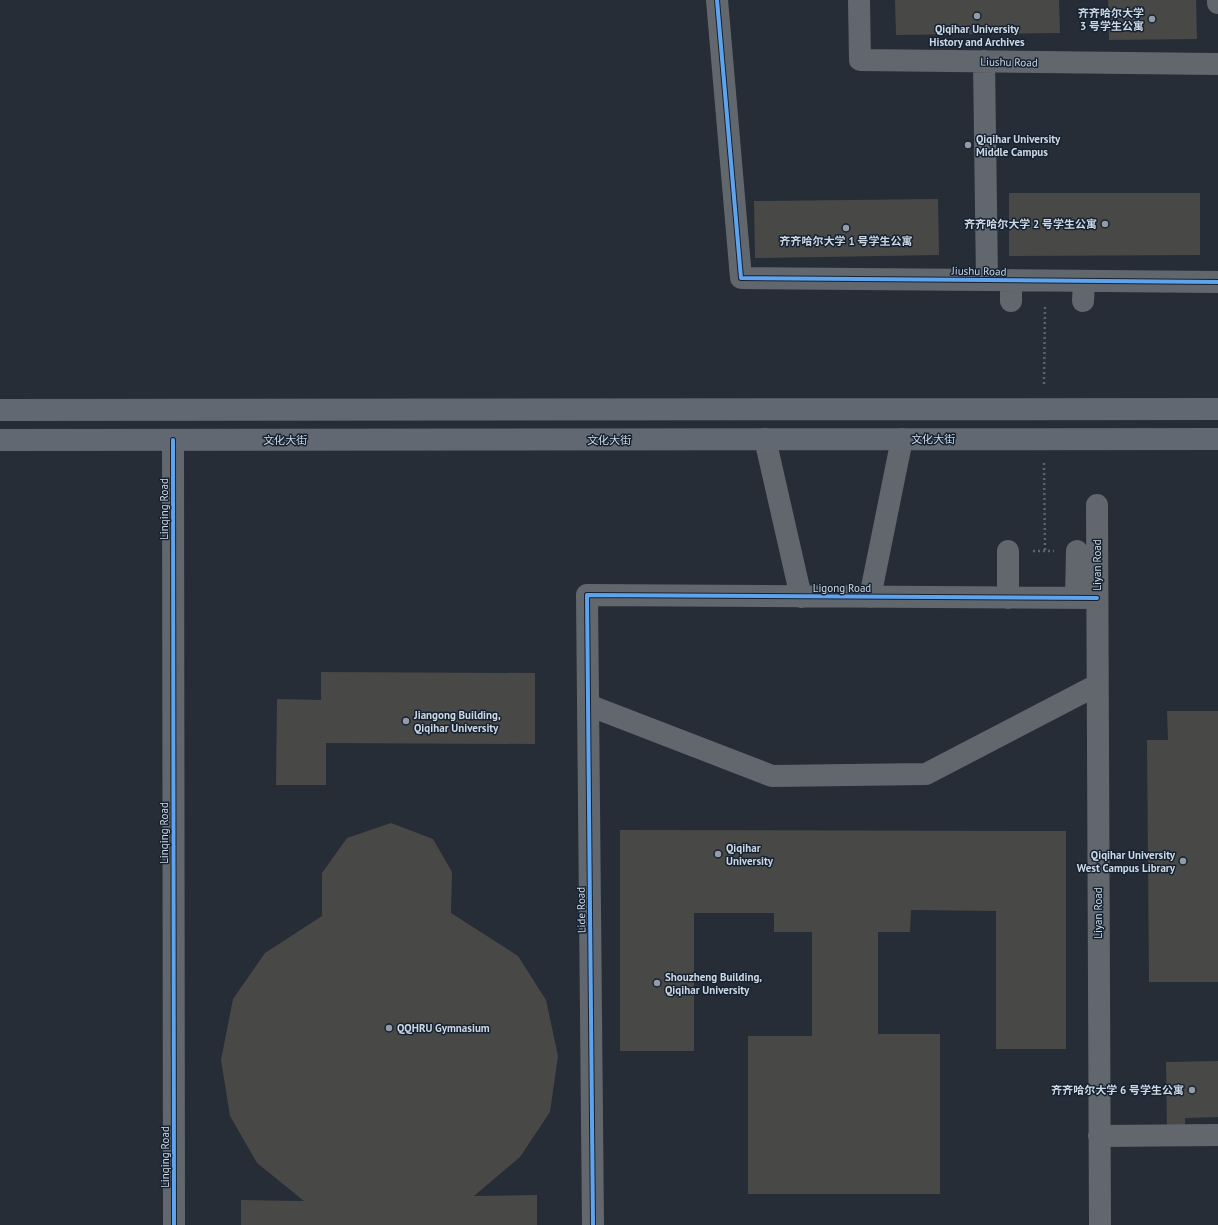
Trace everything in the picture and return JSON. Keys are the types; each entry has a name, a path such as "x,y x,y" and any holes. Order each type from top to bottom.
{"main road":[{"path":"0,410 1218,409"},
{"name":"文化大街","path":"0,440 1218,439"}],"street":[{"name":"Jiushu Road","path":"717,0 741,278 987,280 1011,291 1083,291 1218,282"},
{"name":"Liushu Road","path":"859,0 860,60 1218,64"},
{"path":"984,61 987,280"},
{"path":"870,597 902,439"},
{"name":"Linqing Road","path":"173,440 174,1225"},
{"path":"765,440 801,597"},
{"name":"Liyan Road","path":"1097,505 1087,598 1097,685 1100,1225"},
{"path":"1008,551 1008,598"},
{"path":"1077,551 1087,598"},
{"name":"Ligong Road","path":"587,596 1087,598"},
{"name":"Lide Road","path":"587,596 593,1225"},
{"path":"588,705 772,776 926,774 1097,685"},
{"path":"1099,1136 1218,1135"}],"path":[{"path":"1044,346 1045,301"},
{"path":"1044,512 1045,551"},
{"path":"1008,551 1077,551"}],"building":[{"name":"Qiqihar University History and Archives","path":"895,0 1059,0 1060,33 896,35"},
{"name":"齐齐哈尔大学 3 号学生公寓","path":"1108,0 1196,0 1197,39 1109,40"},
{"name":"齐齐哈尔大学 2 号学生公寓","path":"1009,193 1200,193 1200,255 1009,256"},
{"name":"齐齐哈尔大学 1 号学生公寓","path":"938,199 939,255 755,258 754,201"},
{"name":"Jiangong Building, Qiqihar University","path":"321,672 535,673 535,744 326,743 326,785 276,785 277,699 321,700"},
{"name":"Qiqihar University West Campus Library","path":"1167,711 1218,711 1218,982 1149,982 1147,740 1168,740"},
{"name":"QQHRU Gymnasium","path":"391,823 433,839 452,872 451,913 518,956 546,1000 558,1056 550,1112 520,1157 474,1196 537,1195 537,1225 241,1225 241,1200 304,1201 257,1163 230,1116 221,1060 233,999 265,953 322,916 322,873 347,838"},
{"name":"Shouzheng Building, Qiqihar University","path":"620,830 1066,831 1066,1049 996,1049 996,911 911,910 910,932 878,932 878,1034 940,1034 940,1194 748,1194 748,1036 812,1036 812,932 774,932 774,913 694,913 694,1051 620,1051"},
{"name":"齐齐哈尔大学 6 号学生公寓","path":"1218,1061 1218,1117 1185,1118 1185,1127 1167,1127 1166,1062"}],"cycle path":[{"path":"717,0 741,278 1218,282"},
{"path":"173,440 174,1225"},
{"path":"593,1225 587,595 1097,598"}],"place":[{"name":"Qiqihar University History and Archives","path":"977,16"},
{"name":"齐齐哈尔大学 3 号学生公寓","path":"1152,19"},
{"name":"Qiqihar University Middle Campus","path":"968,145"},
{"name":"齐齐哈尔大学 2 号学生公寓","path":"1105,224"},
{"name":"齐齐哈尔大学 1 号学生公寓","path":"846,228"},
{"name":"Jiangong Building, Qiqihar University","path":"406,721"},
{"name":"Qiqihar University","path":"718,854"},
{"name":"Qiqihar University West Campus Library","path":"1183,861"},
{"name":"Shouzheng Building, Qiqihar University","path":"657,983"},
{"name":"QQHRU Gymnasium","path":"389,1028"},
{"name":"齐齐哈尔大学 6 号学生公寓","path":"1192,1090"}]}
